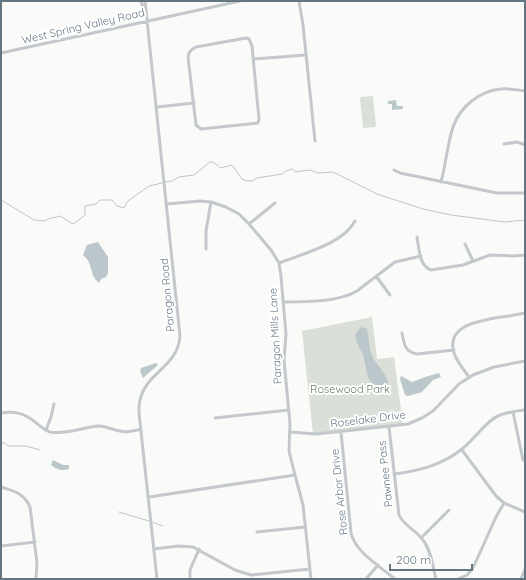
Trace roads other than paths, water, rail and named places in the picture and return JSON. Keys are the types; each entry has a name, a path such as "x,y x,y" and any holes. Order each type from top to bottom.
{"street":[{"name":"Paragon Road","path":"141,1 147,21"},
{"name":"Paragon Road","path":"145,1 167,204 179,340 178,349 173,357 164,368 150,380 139,401 157,579"},
{"name":"West Spring Valley Road","path":"1,53 240,1"},
{"path":"299,1 315,141"},
{"path":"246,38 249,39 251,42 254,59 259,119 258,123 201,129 196,125 194,104 188,57 191,50 196,47 246,38"},
{"path":"254,59 306,55"},
{"path":"441,182 453,127 464,108 478,97 489,92 504,89 525,91"},
{"path":"157,108 194,104"},
{"path":"504,144 517,142 525,145"},
{"path":"394,170 400,173 497,193 525,193"},
{"name":"Paragon Mills Lane","path":"167,204 200,201 211,202 226,207 239,214 249,224 271,250 279,263 286,334 284,360 290,424 289,451 303,505 311,579"},
{"path":"206,249 206,230 211,202"},
{"path":"249,224 275,203"},
{"path":"279,263 315,250 333,241 352,227 356,221"},
{"path":"417,237 424,266 431,270 463,265 490,255 525,255"},
{"path":"465,244 473,262"},
{"path":"284,302 318,301 347,296 357,291 395,262 421,256"},
{"path":"376,276 390,295"},
{"path":"469,377 456,358 454,350 456,335 461,329 469,324 525,313"},
{"path":"402,333 405,348 411,353 417,354 454,350"},
{"name":"Roselake Drive","path":"289,432 317,434 408,424 428,415 438,407 459,384 469,377 486,369 525,361"},
{"path":"46,430 52,417 54,404"},
{"path":"215,418 289,410"},
{"path":"394,474 417,471 432,466 462,450 494,418 501,414 525,410"},
{"path":"513,412 523,460"},
{"path":"1,413 21,413 51,432 62,432 99,426 120,432 141,430"},
{"name":"Pawnee Pass","path":"389,427 399,515 405,524 421,538 429,550 436,579"},
{"name":"Rose Arbor Drive","path":"341,432 352,537 359,549 395,579"},
{"path":"462,450 496,496 504,503 525,512"},
{"path":"149,497 295,475"},
{"path":"1,487 17,492 24,496 29,503 38,568 36,579"},
{"path":"458,579 467,575 473,568 504,503"},
{"path":"421,538 449,510"},
{"path":"257,532 305,527"},
{"path":"1,546 35,542"},
{"path":"154,549 187,546 199,549 243,573 251,575 310,569"},
{"path":"190,579 190,570 199,549"},
{"path":"366,579 378,565"},
{"path":"520,579 525,569"},
{"path":"267,574 268,578"}],"waterway":[{"path":"165,182 172,181 179,177 194,175 210,162 213,162 221,168 232,165 242,179 247,181 282,174 293,169 295,172 310,170 318,173 333,172 377,194 423,209 451,215 505,222 525,220"},
{"path":"1,200 34,220 45,221 60,216 73,224 85,215 85,206 96,204 100,200 112,200 117,206 124,208 128,201 149,186 162,183"},
{"path":"1,442 8,446 26,446 40,450"},
{"path":"119,512 149,521"},
{"path":"152,522 163,526"}],"park label":[{"name":"Rosewood Park","path":"350,389"}]}
